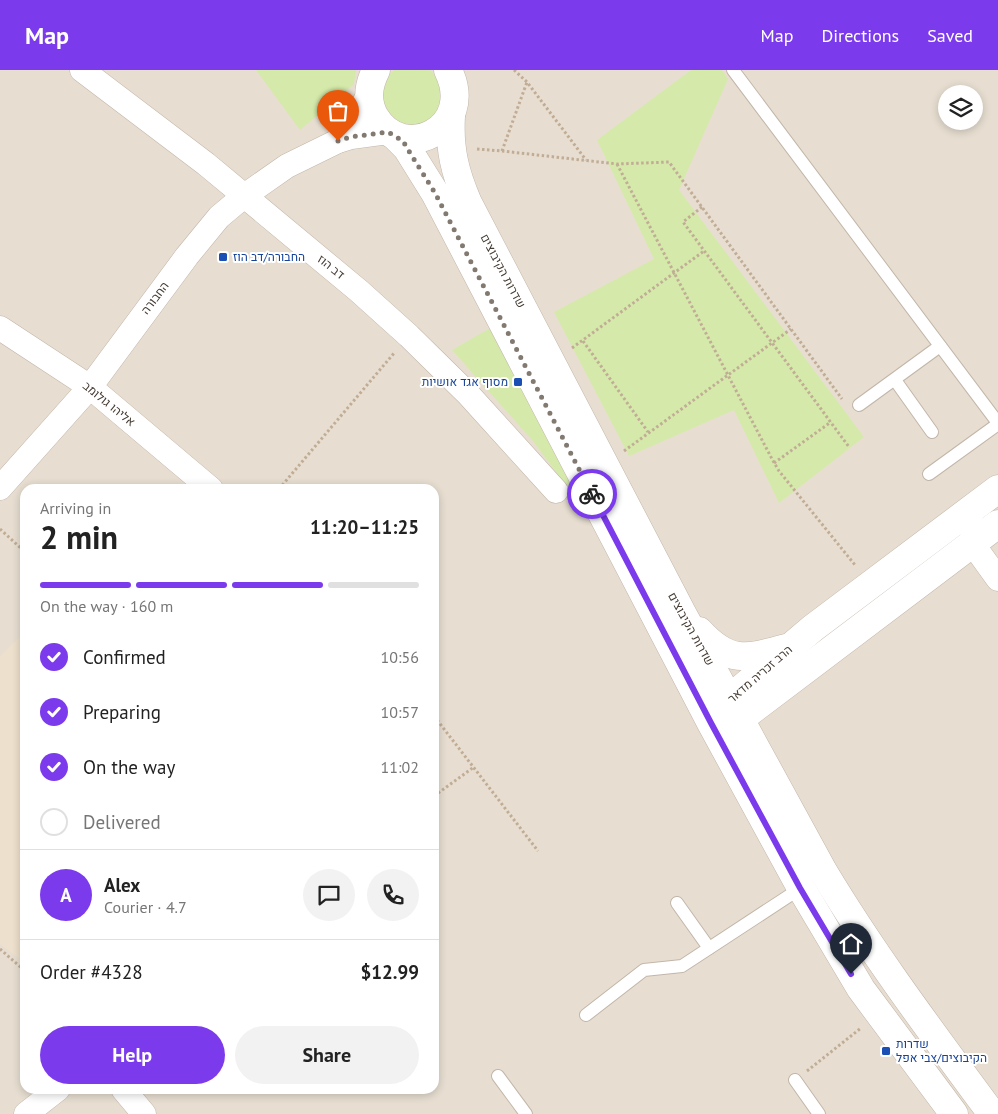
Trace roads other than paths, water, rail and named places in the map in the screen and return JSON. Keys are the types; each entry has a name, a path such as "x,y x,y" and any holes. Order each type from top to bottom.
{"street":[{"name":"דב הוז","path":"82,70 206,164 360,290 468,394 556,491"},
{"name":"החבורה","path":"338,141 371,80"},
{"name":"שדרות הקיבוצים","path":"371,80 371,110 378,122 407,148 435,193 711,723 800,888 846,967 954,1114"},
{"name":"שדרות הקיבוצים","path":"454,88 451,148 458,178 468,203 604,466 823,871 879,960 992,1114"},
{"path":"392,134 414,139 436,132 454,88"},
{"name":"החבורה","path":"0,488 90,387 203,235 219,218 244,196 287,166 338,141 350,137 392,134"},
{"name":"אליהו גולומב","path":"0,328 90,387 205,484"},
{"name":"הרב זכריה מדאר","path":"735,709 792,646 813,628 998,488"},
{"path":"974,507 972,543 998,578"},
{"name":"הרב זכריה מדאר","path":"711,723 735,709 998,524"},
{"path":"682,613 707,640 727,654 761,655 792,646"},
{"path":"26,1114 52,1094"},
{"path":"128,1094 144,1114"}],"lane":[{"path":"733,70 998,424 929,474"},
{"path":"859,406 940,346"},
{"path":"895,380 932,432"},
{"path":"586,1015 644,970 682,966 823,871"},
{"path":"677,903 709,948"},
{"path":"498,1076 526,1114"},
{"path":"795,1080 819,1114"}],"place":[{"name":"החבורה/דב הוז","path":"223,257"},
{"name":"מסוף אגד אושיות","path":"518,382"},
{"name":"שדרות הקיבוצים/צבי אפל","path":"886,1051"}]}
